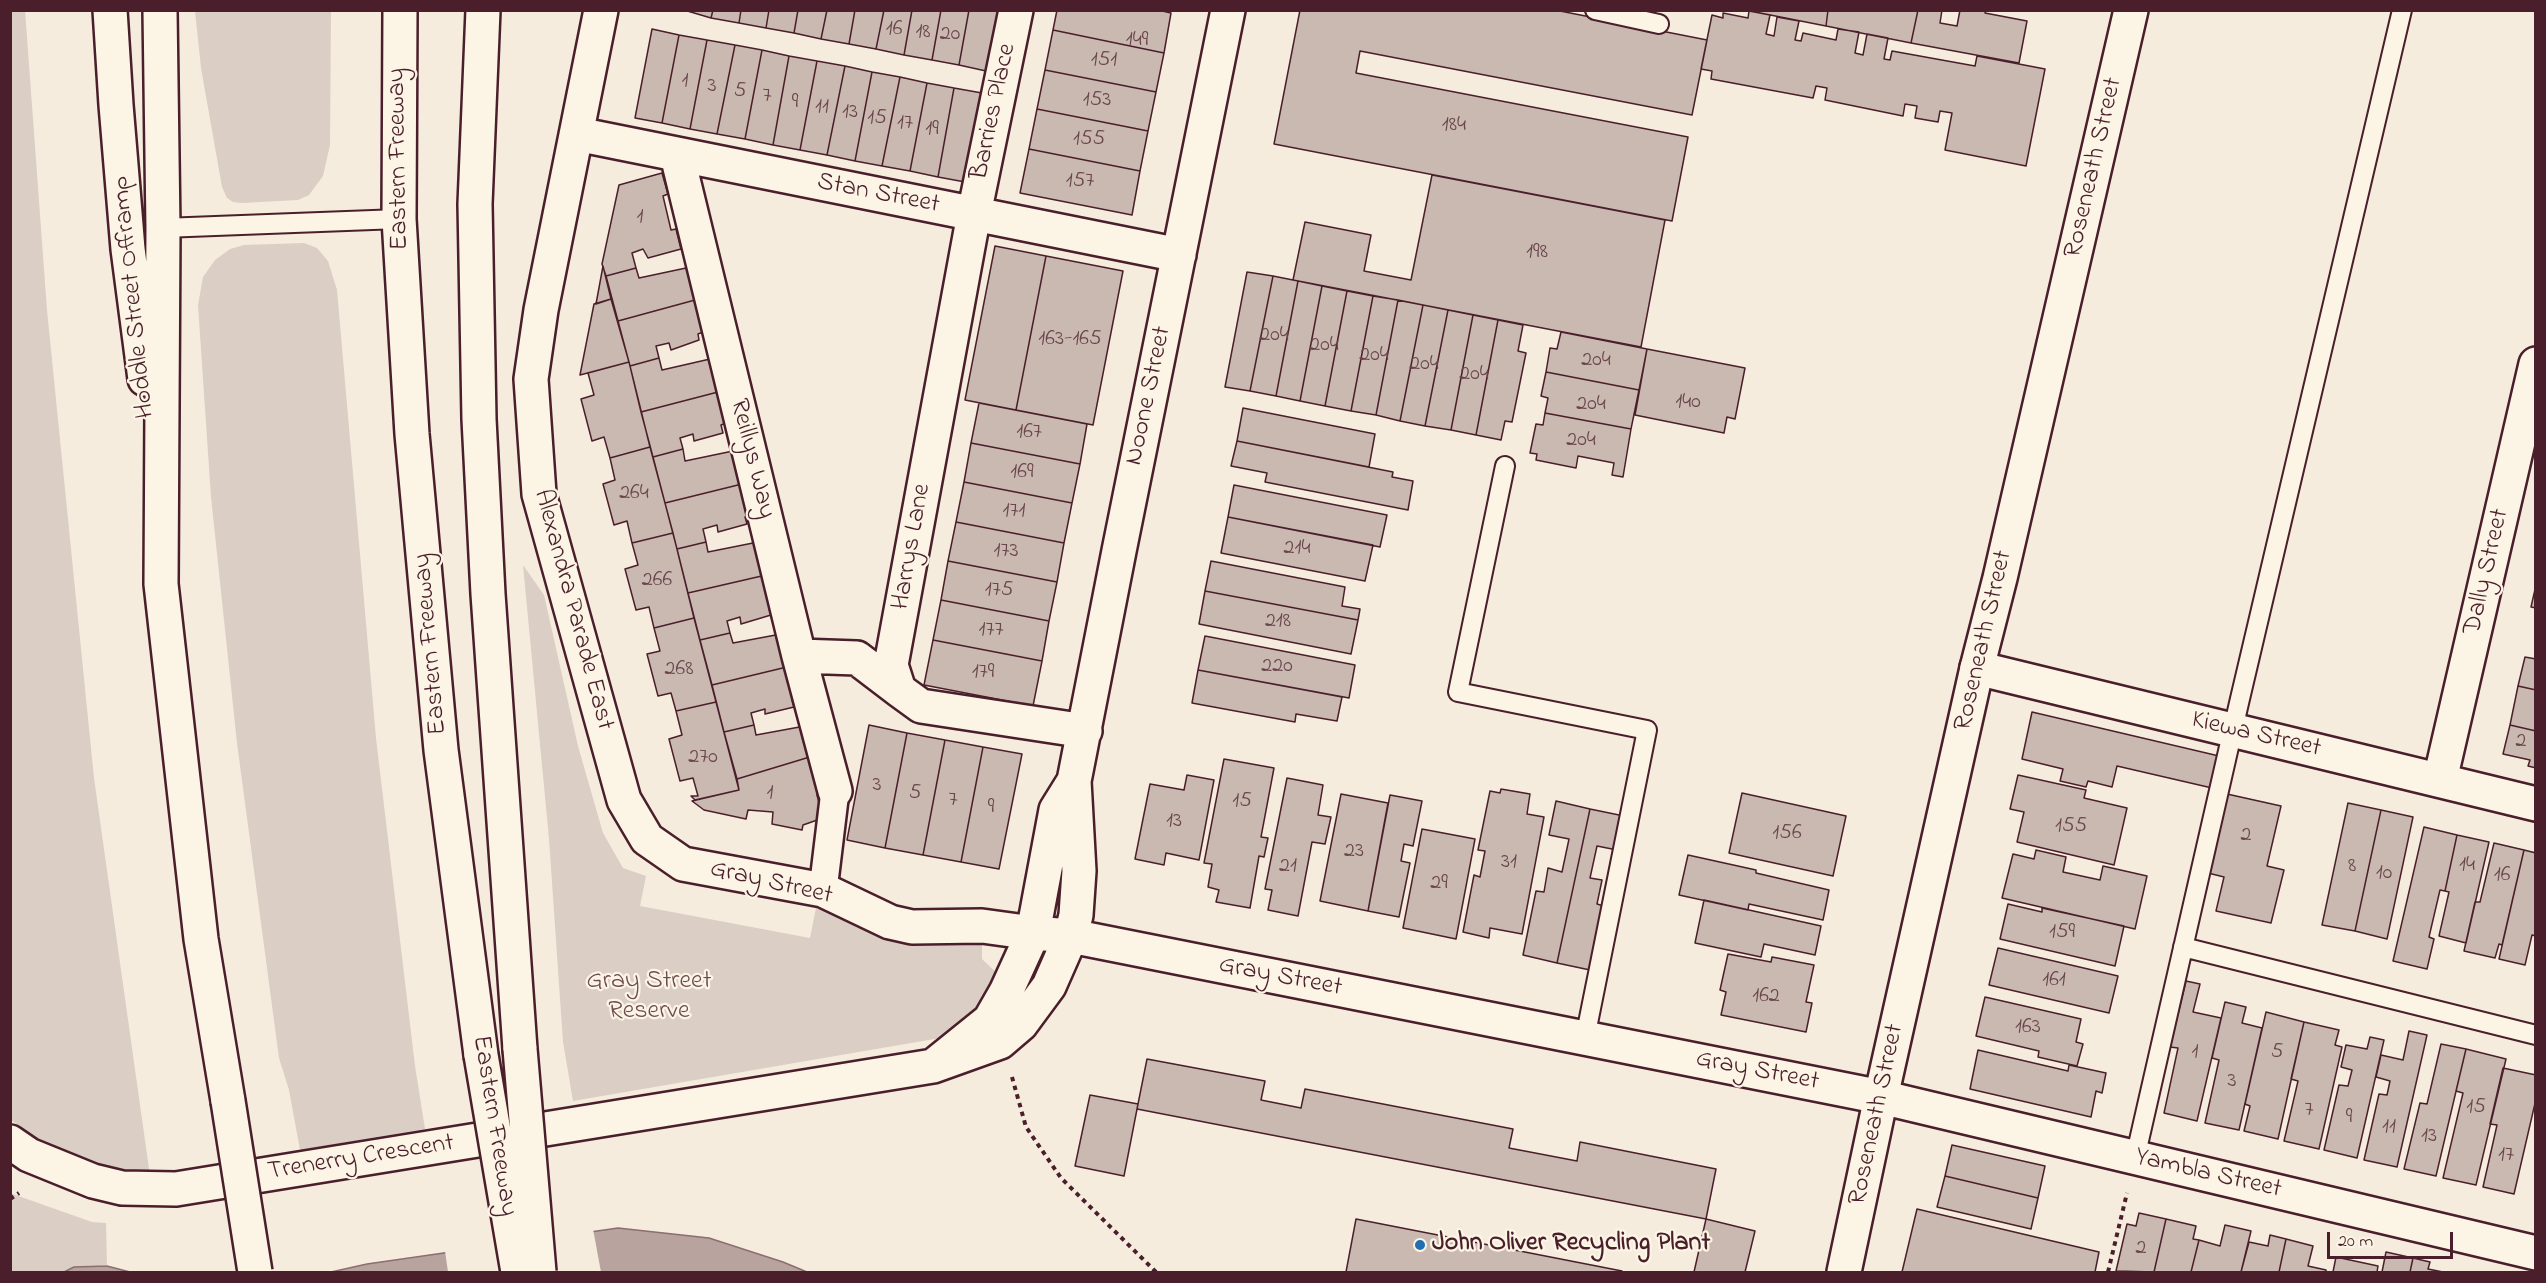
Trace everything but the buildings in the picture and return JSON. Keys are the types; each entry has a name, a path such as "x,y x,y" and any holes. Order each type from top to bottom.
{"main road":[{"name":"Hoddle Street Offramp","path":"110,10 117,127 148,405 161,584"},
{"path":"160,10 163,228 161,584 201,939 255,1272"},
{"name":"Eastern Freeway","path":"400,10 399,219 412,434 440,738 481,1055 518,1272"},
{"path":"483,10 475,204 479,419 489,606 538,1272"},
{"name":"Alexandra Parade East","path":"602,10 541,310 531,379 539,494 624,800 647,839 683,864"},
{"name":"Barries Place","path":"974,214 1016,10"},
{"name":"Noone Street","path":"1071,936 1076,915 1079,871 1074,781 1228,10"},
{"name":"Roseneath Street","path":"1844,1272 1977,668 2000,578 2131,10"},
{"name":"Stan Street","path":"577,134 1179,255"},
{"name":"Reillys Way","path":"677,155 799,656 835,791"},
{"name":"Harrys Lane","path":"899,690 891,665 974,214"},
{"name":"Dally Street","path":"2440,780 2535,364"},
{"path":"799,656 857,658 921,706 1085,731"},
{"name":"Kiewa Street","path":"1977,668 2535,804"},
{"name":"Noone Street","path":"1033,933 1056,810 1074,781"},
{"name":"Gray Street","path":"683,864 823,890 890,922 912,927 982,926 1071,936 1881,1097"},
{"name":"Trenerry Crescent","path":"933,1066 990,1020 1006,992 1033,933"},
{"name":"Trenerry Crescent","path":"10,1142 29,1155 93,1181 122,1188 176,1190 933,1066 1000,1042 1021,1024 1049,986 1071,936"},
{"name":"Yambla Street","path":"1881,1097 2135,1158 2534,1245"}],"street":[{"path":"823,890 835,791"}],"lane":[{"path":"1595,10 1659,24"},
{"path":"2135,1158 2232,730 2402,10"},
{"path":"163,228 399,219"},
{"path":"1505,466 1458,692 1647,730 1585,1038"},
{"path":"2183,947 2535,1035"}],"path":[{"path":"1011,1075 1026,1127 1061,1178 1156,1272"},
{"path":"2108,1272 2135,1158"},
{"path":"10,1199 15,1196"}],"green space":[{"path":"25,10 47,310 94,778 150,1176 101,1170 56,1152 11,1120 10,11"},
{"path":"195,11 331,11 330,145 323,176 309,195 298,200 242,203 233,202 227,198 222,187 201,68"},
{"path":"304,243 317,248 328,261 337,290 376,738 415,1066 425,1129 300,1150 289,1090 279,1058 237,743 211,497 198,305 203,277 215,260 230,249 244,245"},
{"name":"Gray Street Reserve","path":"523,565 544,595 578,746 603,833 623,868 646,876 640,906 810,938 816,908 907,937 982,938 982,959 1004,980 976,1017 952,1036 573,1101 563,1042 549,839"},
{"path":"10,1193 92,1222 106,1223 107,1266 74,1267 64,1272 11,1272"}],"shaded area":[{"path":"618,1228 709,1238 807,1272 331,1272 367,1264"},
{"path":"107,1266 130,1272 64,1272 74,1267"}],"pier":[{"path":"593,1229 601,1272 448,1272 445,1251"}],"place":[{"name":"John Oliver Recycling Plant","path":"1420,1245"}]}
